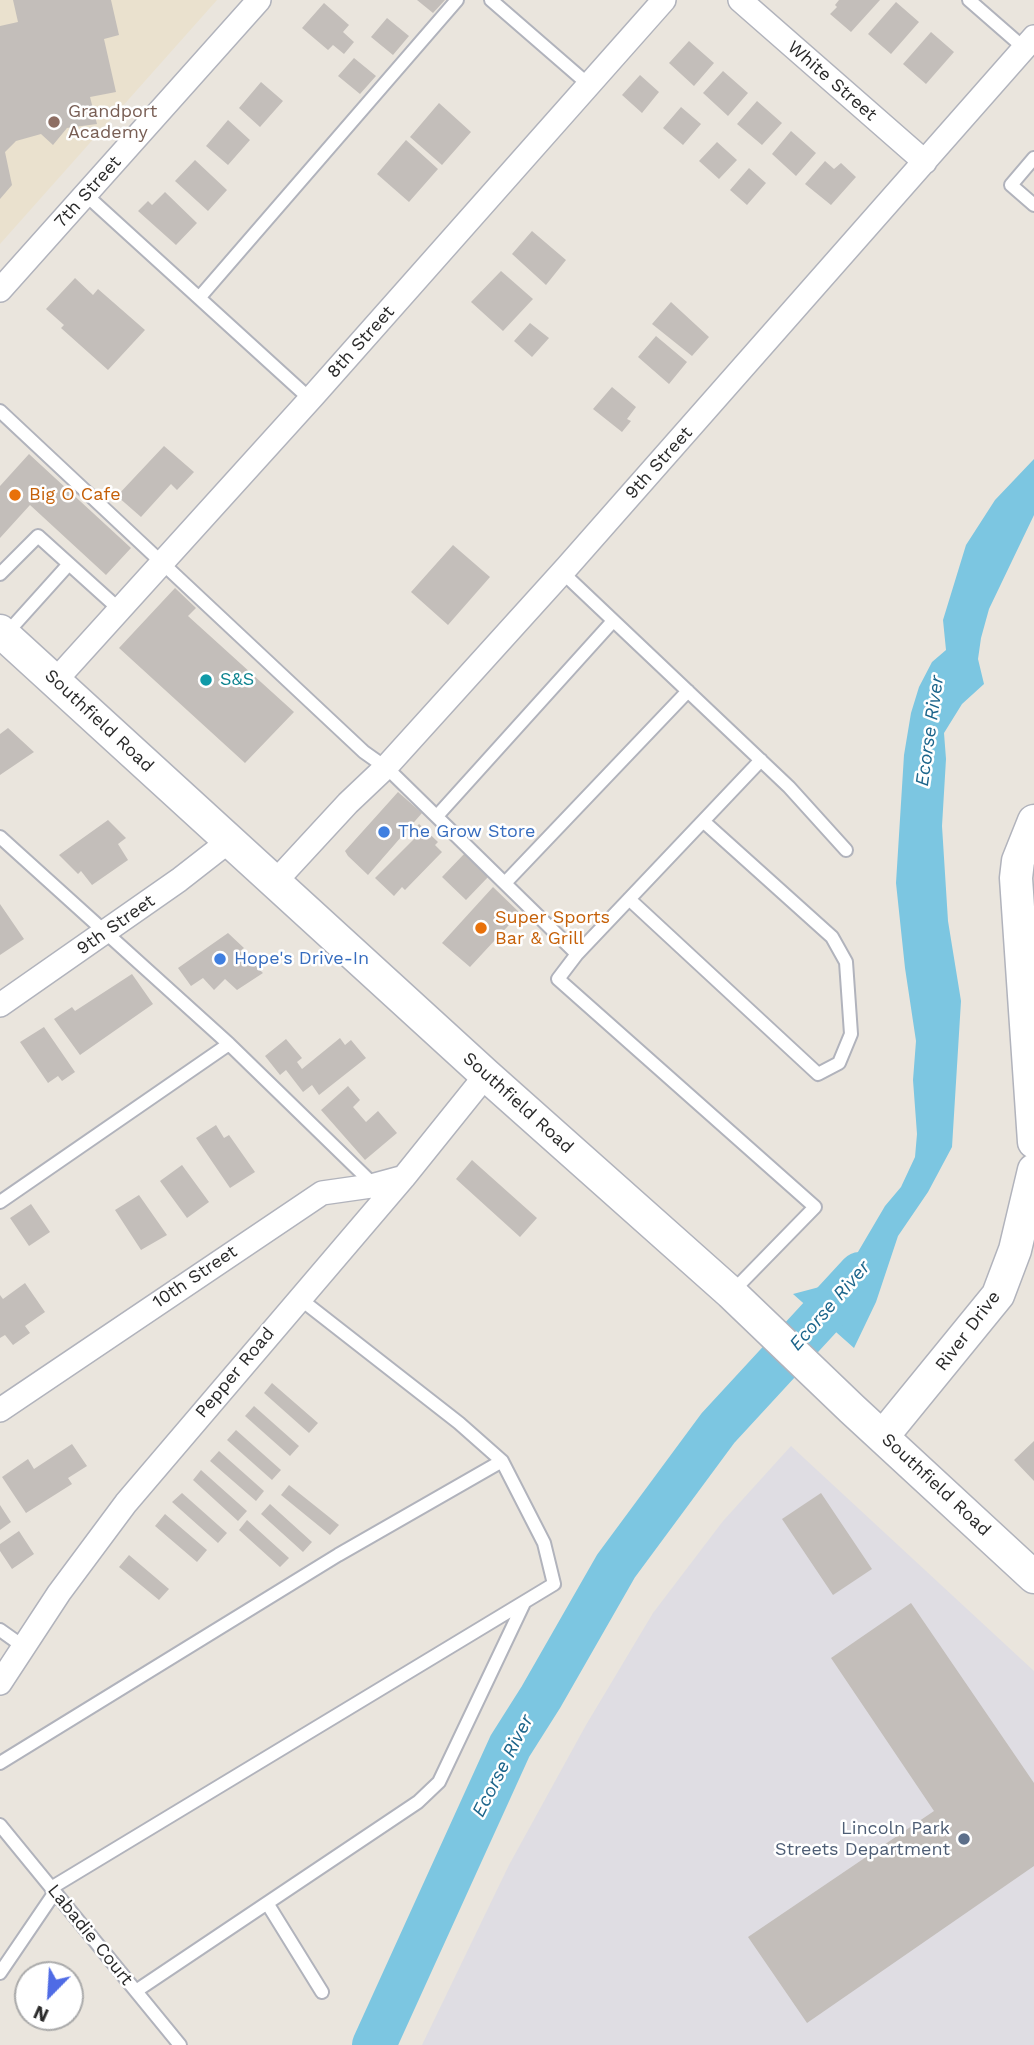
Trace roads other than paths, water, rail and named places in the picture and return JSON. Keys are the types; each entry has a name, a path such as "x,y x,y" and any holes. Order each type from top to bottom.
{"main road":[{"name":"Southfield Road","path":"2,636 731,1293 1034,1577"},
{"path":"1034,821 1018,861 1016,878 1034,1142"},
{"name":"River Drive","path":"884,1436 992,1306 1015,1250 1034,1170"}],"street":[{"name":"7th Street","path":"0,289 259,0"},
{"name":"8th Street","path":"55,681 664,0"},
{"name":"White Street","path":"740,0 925,162"},
{"name":"9th Street","path":"275,882 386,766 562,572 1029,42"},
{"name":"9th Street","path":"0,1005 179,880 229,841"},
{"name":"Pepper Road","path":"0,1683 59,1594 126,1503 404,1177 486,1075"},
{"name":"10th Street","path":"0,1410 322,1193 374,1185 404,1177"}],"lane":[{"path":"199,298 457,0"},
{"path":"491,0 589,85"},
{"path":"969,0 1029,42"},
{"path":"1034,158 1011,185 1034,205"},
{"path":"86,195 310,399"},
{"path":"0,411 364,752 386,766 577,954"},
{"path":"0,574 38,536 120,610"},
{"path":"2,636 69,564"},
{"path":"562,572 789,787 846,850"},
{"path":"437,816 613,621"},
{"path":"505,883 688,691"},
{"path":"731,1293 814,1207 558,979 577,954 761,760"},
{"path":"629,900 818,1073 839,1063 851,1034 846,962 832,937 703,821"},
{"path":"0,837 229,1044 374,1185"},
{"path":"0,1202 229,1044"},
{"path":"0,1973 53,1890 554,1584 544,1543 502,1461 459,1423 299,1298"},
{"path":"0,1763 338,1555 502,1461"},
{"path":"136,1991 418,1802 439,1782 525,1602"},
{"path":"0,1630 24,1647"},
{"name":"Labadie Court","path":"0,1825 180,2045"},
{"path":"267,1903 323,1992"}],"water":[{"path":"1034,459 1034,515 989,609 981,638 978,659 984,684 962,704 944,733 946,759 942,826 948,921 961,1001 952,1147 928,1192 898,1236 876,1302 854,1348 793,1294 827,1285 855,1257 885,1206 901,1187 915,1157 917,1134 913,1080 916,1041 896,883 904,755 911,713 919,687 932,662 946,650 943,620 966,545 995,500"}],"waterway":[{"name":"Ecorse River","path":"374,2045 510,1746 616,1566 718,1428 860,1274"}],"place":[{"name":"Grandport Academy","path":"54,122"},
{"name":"Big O Cafe","path":"15,495"},
{"name":"S&S","path":"206,680"},
{"name":"The Grow Store","path":"384,832"},
{"name":"Super Sports Bar & Grill","path":"481,928"},
{"name":"Hope's Drive-In","path":"220,959"},
{"name":"Lincoln Park Streets Department","path":"964,1839"}]}
